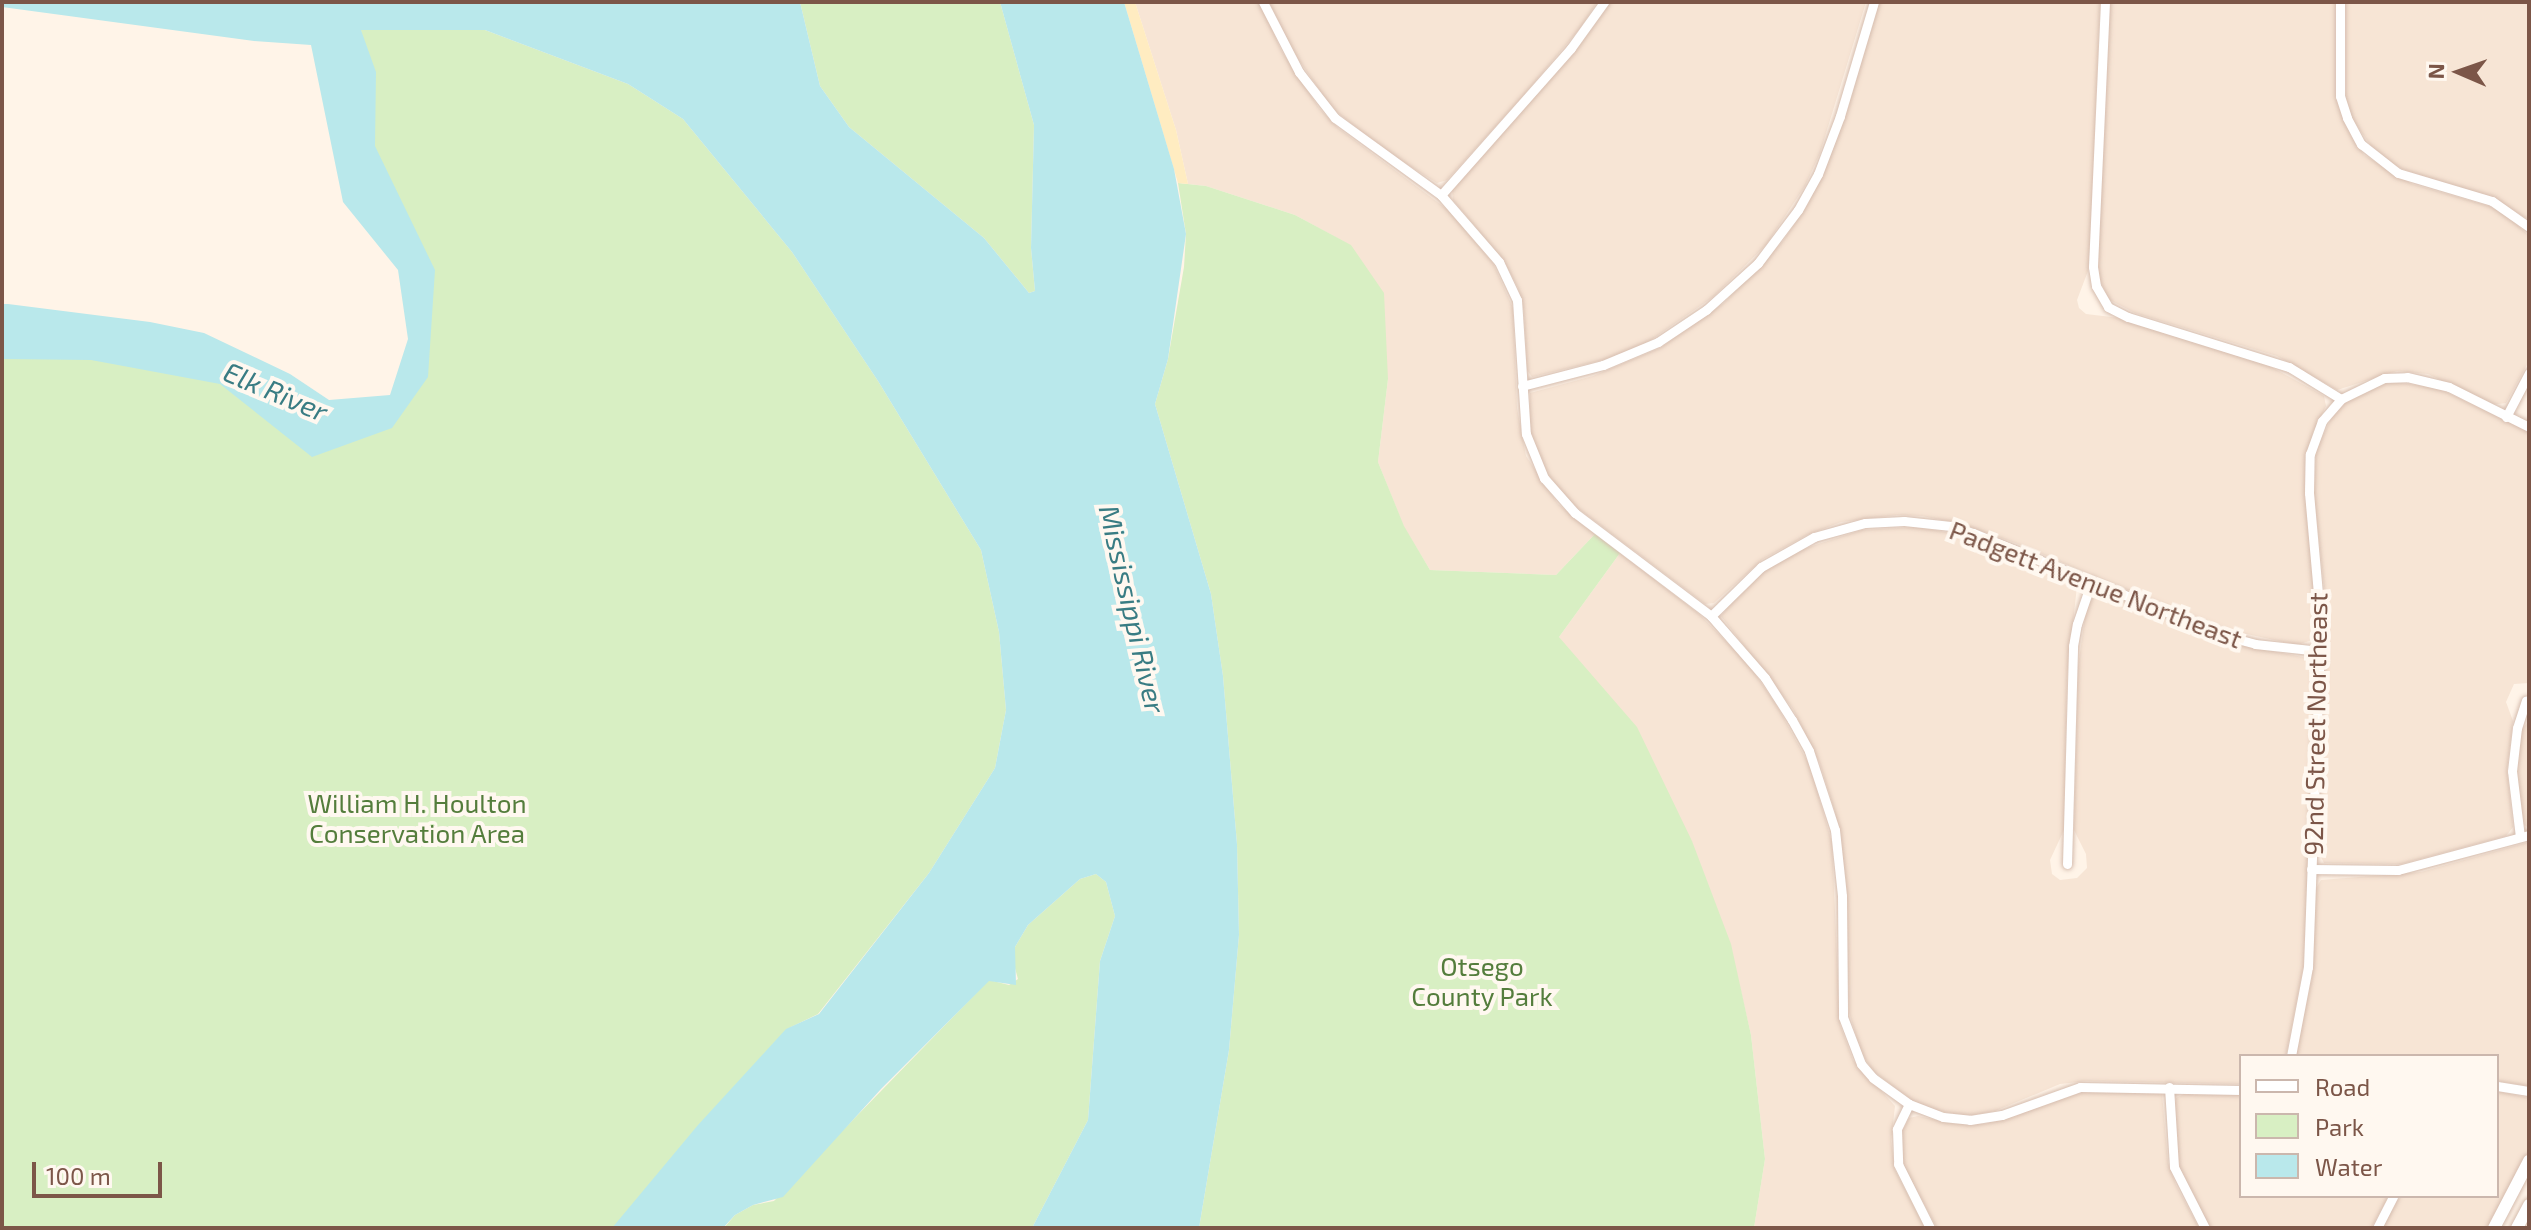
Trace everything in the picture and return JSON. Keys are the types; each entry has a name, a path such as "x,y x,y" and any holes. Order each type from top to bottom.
{"main road":[{"path":"2494,1228 2529,1161"},
{"path":"2517,1228 2529,1205"}],"street":[{"path":"1263,2 1299,72 1335,118 1441,195 1488,246 1511,287 1519,318 1529,448 1544,478 1559,498 1711,616 1765,678 1809,751 1826,799 1838,851 1843,905 1842,995 1847,1030 1861,1064 1873,1078 1909,1104 1943,1117 1982,1120 2080,1087 2239,1090"},
{"path":"1441,195 1571,48 1604,2"},
{"path":"1522,386 1603,365 1658,342 1706,310 1758,263 1798,210 1818,174 1874,2"},
{"path":"2105,2 2093,267 2100,296 2116,313 2289,367 2341,399 2384,378 2407,377 2449,387 2529,427"},
{"path":"2340,2 2340,96 2347,118 2361,144 2398,173 2492,201 2529,227"},
{"path":"2506,417 2529,373"},
{"name":"92nd Street Northeast","path":"2291,1054 2306,984 2320,651 2318,575 2309,493 2310,454 2322,421 2341,399"},
{"name":"Padgett Avenue Northeast","path":"1711,616 1747,578 1781,554 1835,530 1875,522 1951,526 2226,636 2255,644 2320,651"},
{"path":"2067,864 2073,646 2092,580"},
{"path":"2311,869 2398,870 2524,836 2512,771 2517,728 2526,700"},
{"path":"2499,1086 2529,1091"},
{"path":"2169,1087 2174,1167 2205,1228"},
{"path":"1909,1104 1897,1129 1898,1164 1930,1228"},
{"path":"2377,1228 2392,1198"}],"shaded area":[{"path":"1135,2 1260,2 1281,50 1319,108 1338,128 1448,210 1493,263 1513,308 1517,408 1526,456 1558,504 1595,534 1556,575 1430,570 1404,527 1378,462 1388,379 1350,245 1295,215 1206,186 1188,184 1176,130"},
{"path":"1269,2 1597,2 1581,27 1523,96 1447,180 1437,183 1384,150 1332,108 1294,53"},
{"path":"1609,2 1866,2 1820,153 1805,186 1766,245 1713,297 1648,342 1615,357 1532,377 1527,370 1524,311 1518,288 1504,261 1453,200 1452,190 1551,78"},
{"path":"1878,2 2100,2 2090,252 2088,271 2077,300 2079,308 2086,314 2120,318 2264,363 2324,396 2326,406 2313,432 2305,468 2315,591 2312,640 2297,645 2219,628 2018,544 1962,524 1922,516 1897,515 1841,522 1807,535 1763,559 1714,603 1705,604 1567,500 1544,469 1529,434 1530,393 1593,376 1660,348 1724,303 1783,241 1806,207 1827,164"},
{"path":"2110,2 2336,2 2336,97 2351,136 2364,155 2412,184 2489,206 2508,216 2529,236 2529,361 2506,403 2491,405 2428,374 2397,371 2337,390 2277,356 2135,313 2108,299 2099,277 2098,262"},
{"path":"2345,2 2529,2 2529,220 2498,201 2405,170 2384,160 2373,149 2351,117 2346,100"},
{"path":"2395,382 2438,388 2529,432 2529,683 2514,684 2506,702 2513,721 2507,770 2513,827 2506,836 2401,864 2324,863 2316,847 2326,604 2314,494 2316,450 2334,413 2348,400 2374,386"},
{"path":"1917,527 1967,536 2074,579 2077,586 2067,676 2064,830 2050,860 2052,874 2060,880 2077,878 2087,868 2086,854 2074,830 2078,667 2086,610 2095,593 2111,594 2237,644 2312,659 2315,670 2304,963 2286,1054 2239,1054 2239,1084 2087,1081 2060,1084 1995,1111 1969,1116 1932,1110 1911,1100 1873,1071 1861,1052 1849,1012 1846,880 1835,812 1820,764 1793,709 1721,616 1741,591 1773,564 1800,550 1862,530"},
{"path":"1620,553 1699,614 1749,665 1777,706 1810,766 1832,843 1840,1025 1853,1060 1895,1106 1891,1141 1895,1170 1925,1228 1754,1228 1765,1159 1751,1035 1730,944 1559,637"},
{"path":"2529,721 2529,828 2522,824 2516,780 2522,729"},
{"path":"2529,842 2529,1086 2499,1081 2499,1054 2295,1054 2312,978 2314,892 2321,880 2421,872"},
{"path":"2499,1091 2529,1098 2529,1150 2490,1228 2382,1228 2399,1198 2499,1198"},
{"path":"2075,1092 2162,1093 2168,1163 2199,1228 1937,1228 1903,1165 1900,1136 1909,1118 1918,1116 1955,1124 1985,1124"},
{"path":"2186,1093 2239,1094 2239,1198 2388,1198 2371,1228 2210,1228 2182,1176 2176,1154 2176,1098"}],"green space":[{"path":"800,2 1000,2 1034,125 1031,248 1035,291 1029,293 984,238 849,127 820,86"},
{"name":"William H. Houlton Conservation Area","path":"361,30 485,30 628,84 683,119 792,252 878,381 981,550 999,632 1006,710 995,768 929,873 818,1014 791,1027 613,1228 2,1228 2,335 151,343 339,417 395,400 413,340 417,260 373,166"},
{"name":"Otsego County Park","path":"1178,183 1206,186 1295,215 1351,245 1384,293 1388,379 1378,462 1404,526 1430,570 1556,575 1595,534 1620,553 1559,637 1637,727 1692,841 1731,944 1751,1035 1765,1159 1754,1228 1199,1228 1229,1050 1239,935 1237,844 1223,676 1211,594 1155,404 1168,359 1184,267 1186,234"},
{"path":"1096,874 1106,882 1115,916 1100,961 1088,1120 1032,1228 724,1228 735,1215 753,1205 774,1201 989,980 1009,985 1018,979 1013,961 1015,947 1028,925 1080,879"}],"sand":[{"path":"1124,2 1135,2 1176,130 1188,184 1178,183"}],"water":[{"path":"2,2 800,2 820,86 849,127 984,238 1029,293 1035,291 1031,248 1034,125 1000,2 1124,2 1174,169 1186,234 1168,359 1155,404 1211,594 1223,676 1237,844 1239,935 1229,1050 1199,1228 1032,1228 1088,1120 1100,961 1115,916 1106,882 1096,874 1080,879 1028,925 1015,947 1016,985 989,981 881,1089 783,1197 753,1205 735,1215 723,1228 612,1228 698,1125 786,1029 819,1014 929,873 995,768 1006,710 999,632 981,550 878,381 792,252 683,119 628,84 485,30 361,30 376,72 375,146 435,270 428,377 392,428 312,457 220,384 91,360 2,359 2,304 8,304 150,322 204,333 290,374 329,400 390,395 408,339 398,270 343,202 311,45 254,41 2,7"}],"water label":[{"name":"Elk River","path":"276,391"},
{"name":"Mississippi River","path":"1133,609"}]}
